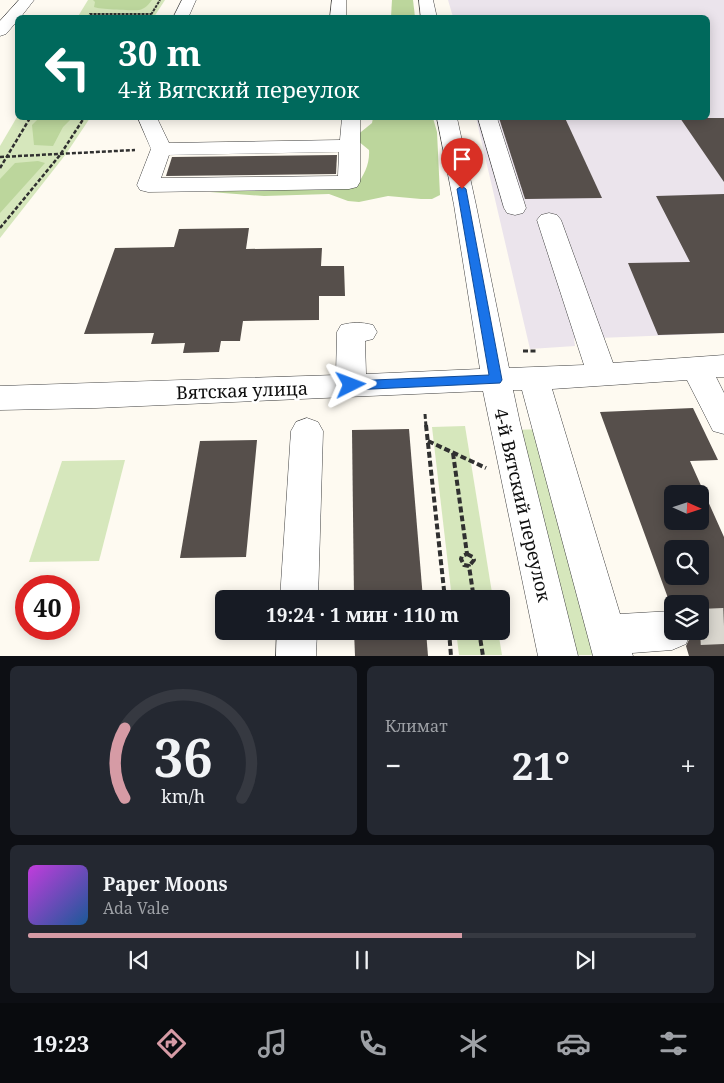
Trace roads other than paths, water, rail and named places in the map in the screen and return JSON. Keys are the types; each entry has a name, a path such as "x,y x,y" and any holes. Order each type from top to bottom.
{"street":[{"path":"0,31 27,0"},
{"path":"182,15 189,0"},
{"path":"338,15 339,0"},
{"path":"426,0 428,15"},
{"path":"149,120 161,149 148,185 349,182 351,120"},
{"name":"4-й Вятский переулок","path":"447,120 465,205 496,380 558,656"},
{"path":"489,120 514,208"},
{"path":"161,149 350,146"},
{"path":"550,220 602,374"},
{"path":"351,385 351,332 363,332"},
{"path":"710,367 724,422"},
{"name":"Вятская улица","path":"0,398 496,380 710,367"},
{"path":"534,378 610,645 664,632"},
{"path":"298,590 307,431"},
{"path":"296,656 297,640"}],"tunnel":[{"path":"709,627 724,626"}]}
